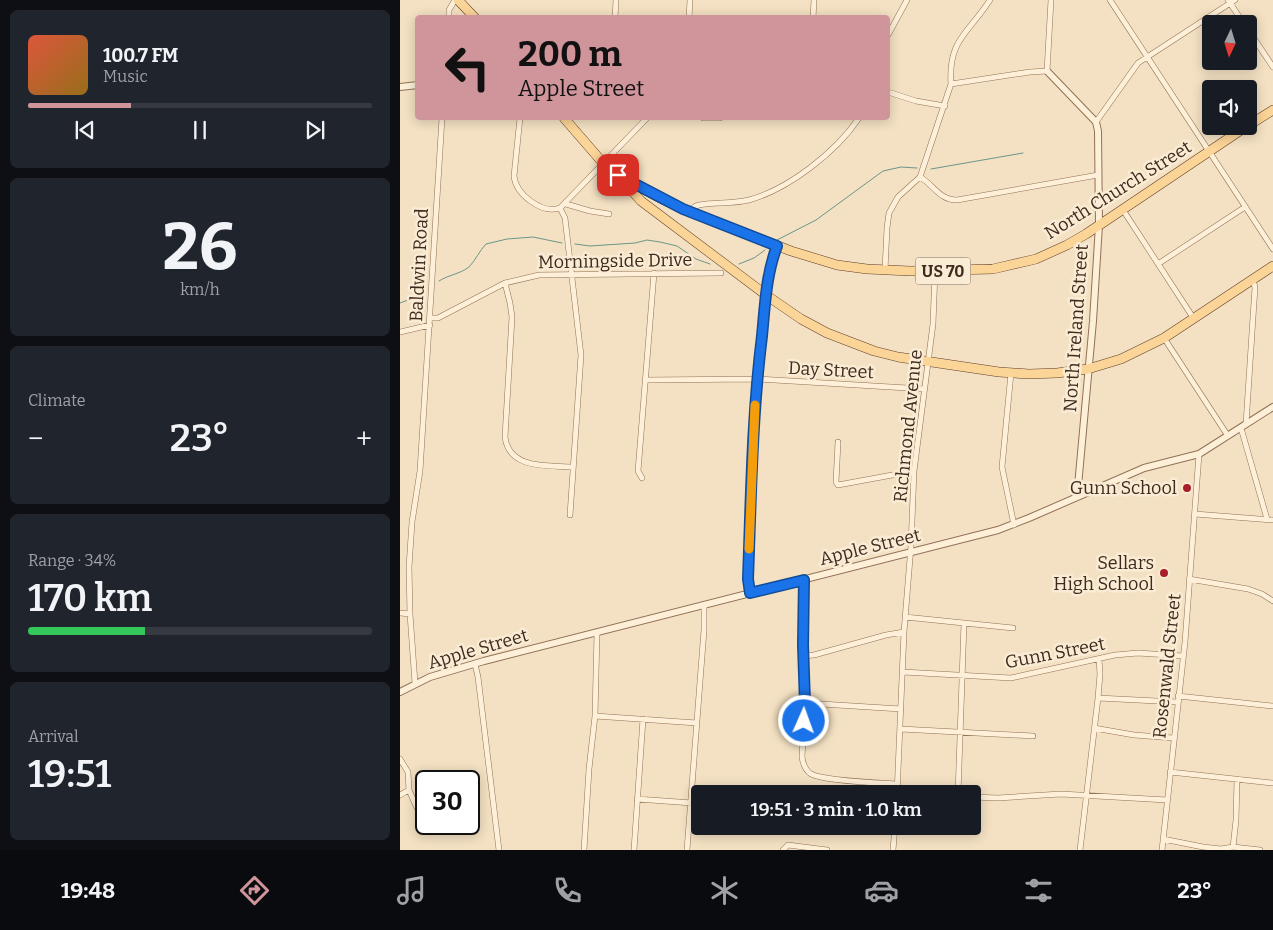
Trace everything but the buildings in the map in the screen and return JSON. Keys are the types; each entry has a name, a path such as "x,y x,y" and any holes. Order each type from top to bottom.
{"main road":[{"path":"457,0 472,15"},
{"name":"North Church Street","path":"1257,120 1273,110"},
{"name":"North Church Street","path":"566,120 603,163 618,175 665,201 777,246 832,264 885,270 985,270 1036,259 1067,245 1123,210 1234,135"},
{"name":"US 70","path":"618,175 641,201 801,319 844,340 884,354 928,362 1011,373 1049,374 1088,369 1137,353 1164,338 1273,266"}],"street":[{"path":"449,15 449,10 457,0"},
{"path":"615,15 616,0"},
{"path":"689,15 690,0"},
{"path":"813,15 814,0"},
{"path":"890,30 907,0"},
{"path":"885,270 889,213 898,197 920,176 951,84 950,68 956,44 990,0"},
{"path":"1051,0 1047,71 1096,122 1138,63 1231,1 1239,15"},
{"path":"1110,0 1273,249"},
{"path":"1258,44 1273,67"},
{"path":"951,84 1047,71"},
{"path":"400,88 415,86"},
{"path":"890,93 916,101 944,106"},
{"name":"Baldwin Road","path":"415,683 410,614 410,545 420,471 442,120"},
{"path":"520,120 514,176 515,184 537,206 550,210 560,208 566,204 645,120"},
{"path":"690,212 696,206 739,202 757,198 779,188 800,175 832,148 858,120"},
{"name":"North Ireland Street","path":"1077,497 1099,225 1098,131 1096,122"},
{"path":"920,176 939,195 957,200 1098,174"},
{"path":"566,204 590,212 610,214"},
{"path":"1158,264 1245,207"},
{"path":"560,208 565,218 581,355 570,515"},
{"path":"1123,210 1194,319"},
{"path":"750,593 748,579 756,379 769,272 777,246"},
{"name":"Richmond Avenue","path":"897,784 914,471 933,324 934,271"},
{"path":"642,478 638,471 654,273"},
{"name":"Morningside Drive","path":"430,318 438,318 505,283 539,275 721,273"},
{"path":"1253,279 1255,288 1243,426 1266,520"},
{"path":"505,283 512,317 505,437 507,448 514,457 523,462 573,467"},
{"path":"400,332 430,325"},
{"path":"1164,338 1228,436"},
{"path":"1011,373 1002,467 1014,524"},
{"name":"Day Street","path":"646,380 756,379 924,389"},
{"name":"Apple Street","path":"400,692 415,683 445,672 910,553 1014,524 1144,468 1199,454 1273,407"},
{"path":"838,442 836,482 840,485 914,471"},
{"name":"Rosenwald Street","path":"1162,850 1183,656 1199,454"},
{"path":"1195,514 1273,520"},
{"path":"804,580 803,656 805,703 802,757 807,770 813,775 821,777 897,784"},
{"path":"1189,580 1248,589 1262,594 1273,601"},
{"path":"693,785 704,630 704,605"},
{"path":"400,613 410,614"},
{"path":"905,617 1013,628"},
{"path":"958,785 964,623"},
{"path":"803,656 814,655 886,635 904,632"},
{"path":"584,850 595,716 597,633"},
{"name":"Gunn Street","path":"903,672 1011,678 1115,655 1138,653 1183,656"},
{"path":"1080,850 1098,698 1100,674 1098,659"},
{"path":"475,664 498,850"},
{"path":"1098,698 1178,699 1273,706"},
{"path":"805,703 901,709"},
{"path":"595,716 697,723"},
{"path":"634,850 643,719"},
{"path":"1094,728 1134,735 1173,738"},
{"path":"901,729 1032,736"},
{"path":"400,759 408,772 408,790 415,806"},
{"path":"1170,772 1273,783"},
{"path":"1233,847 1237,812 1237,780"},
{"path":"400,795 408,790"},
{"path":"981,797 1050,794 1167,800"},
{"path":"637,799 691,802"},
{"path":"688,850 691,814"},
{"path":"893,850 894,835"},
{"path":"1163,839 1203,847 1221,849 1233,847 1260,850"},
{"path":"784,848 827,850"}],"waterway":[{"path":"931,169 1023,153"},
{"path":"777,240 816,220 883,171 901,167 917,168"},
{"path":"439,281 469,267 486,244 507,239 533,237 562,243"},
{"path":"575,244 590,246 635,243 647,240 677,246 696,259 710,264"},
{"path":"739,264 754,258 765,250"},
{"path":"400,303 411,299 424,290"}],"slow traffic":[{"path":"749,549 755,405"}],"place":[{"name":"Gunn School","path":"1187,488"},
{"name":"Sellars High School","path":"1164,573"}],"route":[{"path":"618,175 683,209 777,246 767,280 756,379 748,579 750,593 804,580 804,721"}]}
